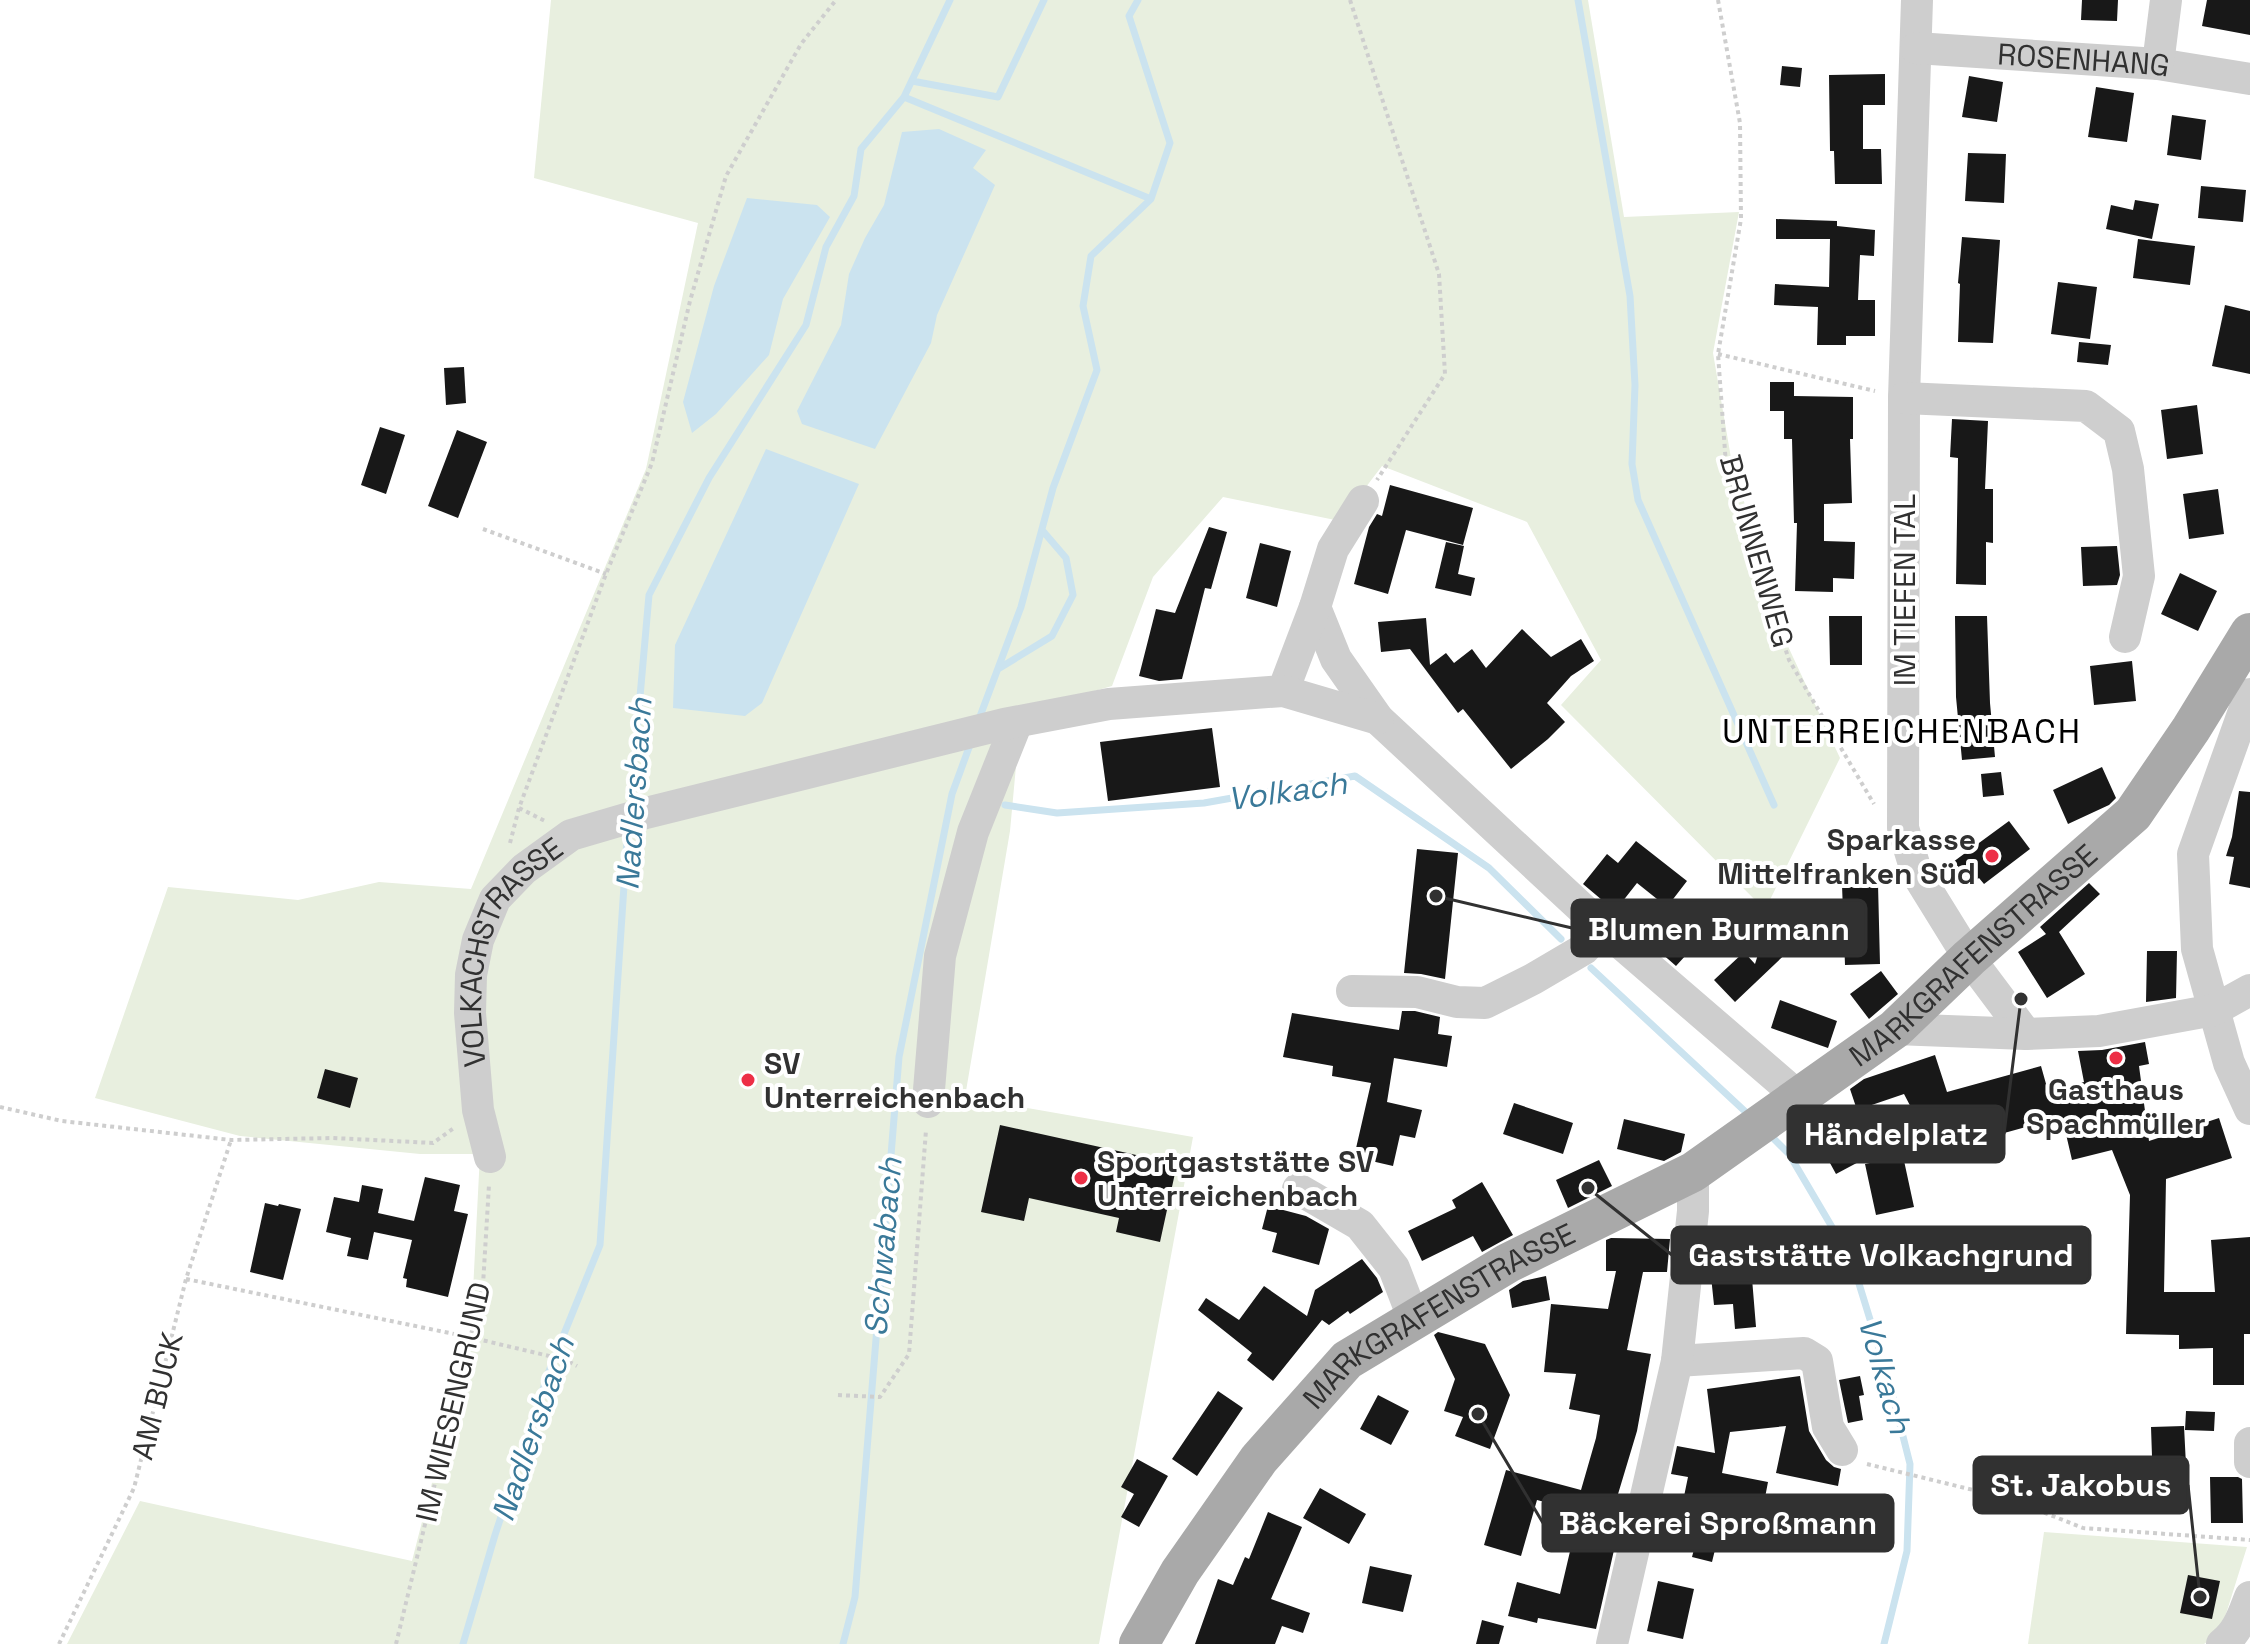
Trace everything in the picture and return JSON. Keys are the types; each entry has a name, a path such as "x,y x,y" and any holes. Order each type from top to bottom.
{"main road":[{"name":"MARKGRAFENSTRASSE","path":"1139,1644 1180,1572 1259,1459 1347,1360 1508,1263 1693,1172 1895,1029 1969,958 2133,814 2191,729 2250,633"}],"street":[{"name":"IM TIEFEN TAL","path":"1917,0 1904,398 1903,828 1917,874 1969,958 2026,1034"},
{"path":"2158,64 2166,0"},
{"name":"ROSENHANG","path":"1916,48 2158,64 2250,79"},
{"path":"1904,398 2086,406 2119,431 2128,469 2139,576 2125,637"},
{"path":"1283,691 1333,549 1363,501"},
{"name":"VOLKACHSTRASSE","path":"1315,607 1336,659 1378,719 1792,1102"},
{"name":"VOLKACHSTRASSE","path":"490,1157 478,1110 470,1013 471,975 478,940 495,899 524,869 571,835 646,813 1010,723 1109,704 1283,691 1378,719"},
{"path":"2250,694 2243,734 2193,854 2197,949 2229,1063 2250,1109"},
{"path":"918,1101 940,956 973,832 1010,723"},
{"path":"1352,991 1417,992 1457,1002 1485,1003 1584,949 1603,928"},
{"path":"1895,1029 2026,1034 2099,1031 2214,1010 2250,990"},
{"path":"1612,1644 1677,1361 1693,1211 1693,1172"},
{"path":"1298,1189 1360,1225 1394,1268 1414,1320"},
{"path":"1677,1361 1804,1353 1817,1361 1828,1427 1842,1450"},
{"path":"2250,1443 2250,1462"},
{"path":"2222,1644 2240,1622 2250,1597"}],"path":[{"path":"507,854 519,808 606,574 652,463 690,301 726,176 801,44 836,0"},
{"path":"1350,0 1439,274 1445,374 1363,501"},
{"name":"BRUNNENWEG","path":"1718,0 1740,123 1741,219 1718,354 1726,465 1789,660 1882,817 1903,828"},
{"path":"1718,354 1904,398"},
{"path":"483,529 606,574"},
{"path":"838,1395 880,1397 909,1354 918,1101 870,1097"},
{"path":"0,1107 62,1121 231,1140 333,1138 433,1143 478,1110"},
{"name":"AM BUCK","path":"59,1644 134,1488 186,1279 231,1140"},
{"name":"IM WIESENGRUND","path":"396,1644 483,1285 490,1157"},
{"path":"186,1279 469,1337 566,1360 577,1366"},
{"path":"1893,1470 2010,1499 2083,1528 2250,1540"}],"green space":[{"path":"551,0 1588,0 1624,217 1739,212 1713,353 1731,458 1786,642 1840,758 1765,910 1561,705 1601,660 1527,522 1382,466 1340,521 1223,497 1153,577 1112,686 1021,712 1010,831 965,1097 1193,1137 1099,1644 67,1644 140,1501 412,1561 471,1330 480,1154 420,1154 240,1136 95,1098 168,887 298,900 379,882 471,889 646,469 698,223 534,178"},
{"path":"2044,1532 2247,1547 2220,1633 2204,1644 2028,1644"}],"water":[{"path":"939,129 986,150 973,168 995,185 937,315 931,343 875,449 802,424 797,411 841,325 849,274 884,205 902,132"},
{"path":"747,198 817,205 830,217 783,299 769,355 716,414 692,433 683,402 714,286"},
{"path":"766,449 859,484 762,703 745,716 673,708 675,645"}],"building":[{"path":"2082,0 2118,0 2117,21 2081,20"},
{"path":"2207,0 2250,0 2250,35 2202,26"},
{"path":"1782,66 1802,68 1800,87 1780,85"},
{"path":"1885,74 1885,105 1863,105 1863,149 1881,149 1882,184 1835,184 1834,151 1830,151 1829,75"},
{"path":"1969,76 2003,82 1997,122 1962,117"},
{"path":"2096,87 2134,93 2127,142 2088,137"},
{"path":"2172,115 2206,120 2201,160 2167,155"},
{"path":"1968,153 2006,154 2004,203 1965,201"},
{"path":"2201,186 2246,190 2243,222 2198,218"},
{"path":"2135,200 2159,204 2152,239 2106,229 2111,205 2133,210"},
{"path":"1776,219 1837,221 1837,226 1875,230 1874,256 1860,255 1858,300 1875,300 1875,336 1846,336 1846,345 1817,345 1818,307 1774,305 1775,284 1829,287 1830,239 1776,239"},
{"path":"1962,237 2000,240 1993,343 1958,342"},
{"path":"2138,239 2195,246 2190,285 2133,278"},
{"path":"2058,282 2097,287 2090,339 2051,334"},
{"path":"2225,305 2250,311 2250,374 2212,366"},
{"path":"2079,342 2111,345 2108,365 2077,362"},
{"path":"464,367 466,403 446,405 444,368"},
{"path":"1770,382 1794,382 1794,396 1853,397 1853,439 1850,439 1852,503 1824,504 1824,541 1855,542 1854,579 1833,578 1833,592 1795,591 1797,523 1794,523 1792,439 1784,439 1784,411 1770,411"},
{"path":"2197,405 2203,454 2167,459 2161,410"},
{"path":"1952,419 1988,421 1985,489 1993,489 1993,543 1986,542 1986,585 1956,584 1958,458 1950,457"},
{"path":"380,427 405,435 386,494 361,485"},
{"path":"457,430 487,442 458,518 428,506"},
{"path":"1390,485 1473,508 1463,545 1406,530 1388,594 1354,584 1369,527 1377,514 1382,516"},
{"path":"2218,489 2224,534 2189,539 2183,494"},
{"path":"1209,527 1227,532 1211,589 1205,588 1182,679 1159,681 1139,676 1156,609 1175,613"},
{"path":"1446,542 1464,546 1458,574 1475,578 1471,596 1435,588"},
{"path":"1260,543 1291,551 1277,607 1246,598"},
{"path":"2117,546 2120,575 2117,585 2083,586 2081,547"},
{"path":"2180,573 2217,591 2198,631 2161,614"},
{"path":"1829,616 1862,616 1862,665 1830,665"},
{"path":"1955,616 1987,616 1995,757 1962,760 1956,697"},
{"path":"1426,618 1430,665 1446,653 1454,663 1472,649 1486,668 1522,629 1551,657 1581,639 1594,661 1571,676 1547,703 1565,722 1511,769 1463,709 1458,713 1410,649 1381,652 1378,622"},
{"path":"2132,661 2136,701 2094,705 2090,666"},
{"path":"1212,728 1220,787 1108,801 1100,742"},
{"path":"2102,767 2116,798 2109,805 2068,824 2053,790"},
{"path":"2001,772 2004,795 1983,797 1981,774"},
{"path":"2239,791 2250,792 2250,888 2229,884 2234,857 2226,856"},
{"name":"Sparkasse Mittelfranken Süd","path":"2009,821 2030,849 1984,884 1979,878 1970,885 1953,862"},
{"path":"1636,841 1687,881 1667,907 1637,883 1615,911 1583,884 1607,854 1618,863"},
{"path":"1417,849 1458,853 1445,979 1404,973"},
{"path":"2089,883 2100,894 2059,932 2085,974 2047,998 2018,952 2046,934 2040,927"},
{"path":"1878,884 1880,964 1845,965 1842,885"},
{"path":"1671,908 1696,931 1690,937 1697,943 1676,966 1644,938"},
{"path":"1765,932 1798,942 1735,1002 1714,980 1744,952 1755,964"},
{"path":"2147,951 2177,951 2176,998 2146,1002"},
{"path":"1881,971 1898,994 1869,1019 1850,994"},
{"path":"1780,1000 1837,1021 1828,1048 1771,1028"},
{"path":"1402,1011 1440,1017 1438,1034 1452,1036 1447,1067 1394,1058 1387,1102 1422,1110 1415,1138 1400,1135 1393,1166 1354,1157 1371,1083 1332,1076 1333,1066 1283,1057 1292,1013 1399,1030"},
{"path":"2145,1042 2149,1064 2139,1066 2149,1141 2219,1118 2232,1158 2166,1179 2164,1292 2215,1292 2211,1240 2250,1237 2250,1334 2244,1334 2244,1385 2213,1385 2213,1348 2179,1349 2179,1335 2126,1334 2130,1195 2112,1150 2072,1160 2062,1117 1979,1140 1972,1115 1927,1138 1904,1094 1857,1110 1850,1089 1864,1079 1935,1055 1947,1092 2041,1066 2048,1091 2084,1082 2078,1051"},
{"path":"325,1069 358,1078 350,1108 317,1098"},
{"path":"1514,1103 1573,1123 1563,1154 1503,1134"},
{"path":"1844,1116 1866,1158 1836,1174 1813,1132"},
{"path":"1624,1119 1685,1134 1681,1152 1664,1161 1617,1149"},
{"path":"1000,1125 1177,1164 1160,1242 1116,1232 1119,1218 1029,1198 1024,1221 981,1212"},
{"path":"1903,1156 1914,1207 1876,1215 1865,1164"},
{"path":"1599,1160 1612,1186 1568,1208 1556,1180"},
{"path":"425,1177 460,1185 454,1211 468,1214 448,1297 406,1287 407,1279 403,1278 412,1240 374,1232 368,1260 347,1256 351,1238 326,1232 334,1197 359,1202 362,1185 383,1189 378,1213 414,1221"},
{"path":"1482,1182 1513,1235 1482,1252 1473,1236 1422,1261 1408,1231 1456,1208 1452,1200"},
{"path":"265,1203 301,1209 283,1280 250,1272"},
{"path":"1268,1206 1306,1216 1329,1229 1319,1265 1272,1252 1277,1233 1262,1229"},
{"path":"1670,1239 1667,1272 1643,1272 1627,1350 1651,1354 1637,1431 1606,1534 1617,1537 1596,1629 1538,1618 1537,1623 1508,1616 1517,1582 1560,1594 1579,1513 1537,1500 1521,1556 1484,1545 1506,1470 1581,1490 1600,1415 1569,1409 1576,1374 1544,1372 1551,1304 1608,1309 1616,1271 1606,1271 1606,1240"},
{"path":"1750,1254 1756,1327 1735,1329 1733,1304 1714,1305 1709,1257"},
{"path":"1362,1259 1377,1278 1383,1292 1329,1325 1322,1320 1273,1381 1247,1360 1252,1353 1198,1310 1206,1298 1239,1320 1264,1286 1307,1316 1315,1290"},
{"path":"1546,1276 1550,1300 1512,1308 1509,1290 1523,1281"},
{"path":"1438,1332 1485,1344 1510,1395 1490,1449 1455,1436 1463,1417 1444,1411 1455,1379 1434,1335"},
{"path":"1800,1376 1809,1431 1826,1460 1841,1469 1838,1486 1776,1473 1786,1426 1730,1432 1722,1473 1768,1482 1763,1508 1727,1501 1712,1562 1692,1557 1704,1510 1682,1506 1688,1477 1671,1474 1677,1446 1715,1453 1707,1389"},
{"path":"1860,1376 1864,1395 1859,1396 1863,1420 1848,1423 1839,1380"},
{"path":"1218,1391 1243,1408 1197,1476 1172,1459"},
{"path":"1378,1395 1409,1411 1391,1445 1360,1429"},
{"path":"2186,1411 2215,1412 2214,1431 2185,1430"},
{"path":"2184,1426 2187,1485 2153,1486 2151,1427"},
{"path":"1137,1459 1168,1476 1139,1527 1121,1517 1134,1494 1121,1487"},
{"path":"2210,1477 2242,1479 2243,1523 2211,1523"},
{"path":"1320,1488 1366,1514 1349,1544 1303,1518"},
{"path":"1268,1512 1302,1527 1271,1599 1310,1613 1303,1633 1282,1626 1275,1644 1195,1644 1218,1579 1233,1585 1245,1557 1249,1559"},
{"path":"1370,1566 1412,1575 1403,1612 1362,1603"},
{"path":"2188,1575 2220,1581 2212,1619 2180,1613"},
{"path":"1658,1581 1694,1589 1683,1639 1647,1631"},
{"path":"1482,1620 1504,1626 1499,1644 1476,1644"}],"waterway":[{"name":"Nadlersbach","path":"630,810 649,595 709,478 806,325 826,247 854,196 861,149 904,97 950,0"},
{"path":"912,81 998,97 1044,0"},
{"name":"Schwabach","path":"979,719 1021,607 1053,488 1097,370 1083,306 1091,256 1151,199 1170,143 1129,16 1138,0"},
{"path":"1578,0 1630,296 1635,385 1632,464 1638,500 1774,805"},
{"path":"904,97 1151,199"},
{"name":"Schwabach","path":"998,669 1052,636 1073,595 1066,558 1042,530"},
{"name":"Schwabach","path":"843,1644 855,1597 899,1057 952,794 971,742"},
{"name":"Volkach","path":"1005,805 1057,813 1204,803 1355,776 1489,868 1561,939"},
{"name":"Nadlersbach","path":"463,1644 549,1371 600,1245 628,826"},
{"name":"Volkach","path":"1591,968 1750,1116"},
{"name":"Volkach","path":"1768,1133 1789,1154 1852,1261 1889,1381 1910,1464 1907,1551 1884,1644"}],"place":[{"name":"Sparkasse Mittelfranken Süd","path":"1992,856"},
{"name":"Blumen Burmann","path":"1436,896"},
{"name":"Händelplatz","path":"2021,999"},
{"name":"Gasthaus Spachmüller","path":"2116,1058"},
{"name":"SV Unterreichenbach","path":"748,1080"},
{"name":"Sportgaststätte SV Unterreichenbach","path":"1081,1178"},
{"name":"Gaststätte Volkachgrund","path":"1588,1188"},
{"name":"Bäckerei Sproßmann","path":"1478,1414"},
{"name":"St. Jakobus","path":"2200,1597"}],"district":[{"name":"UNTERREICHENBACH","path":"1902,731"}]}
